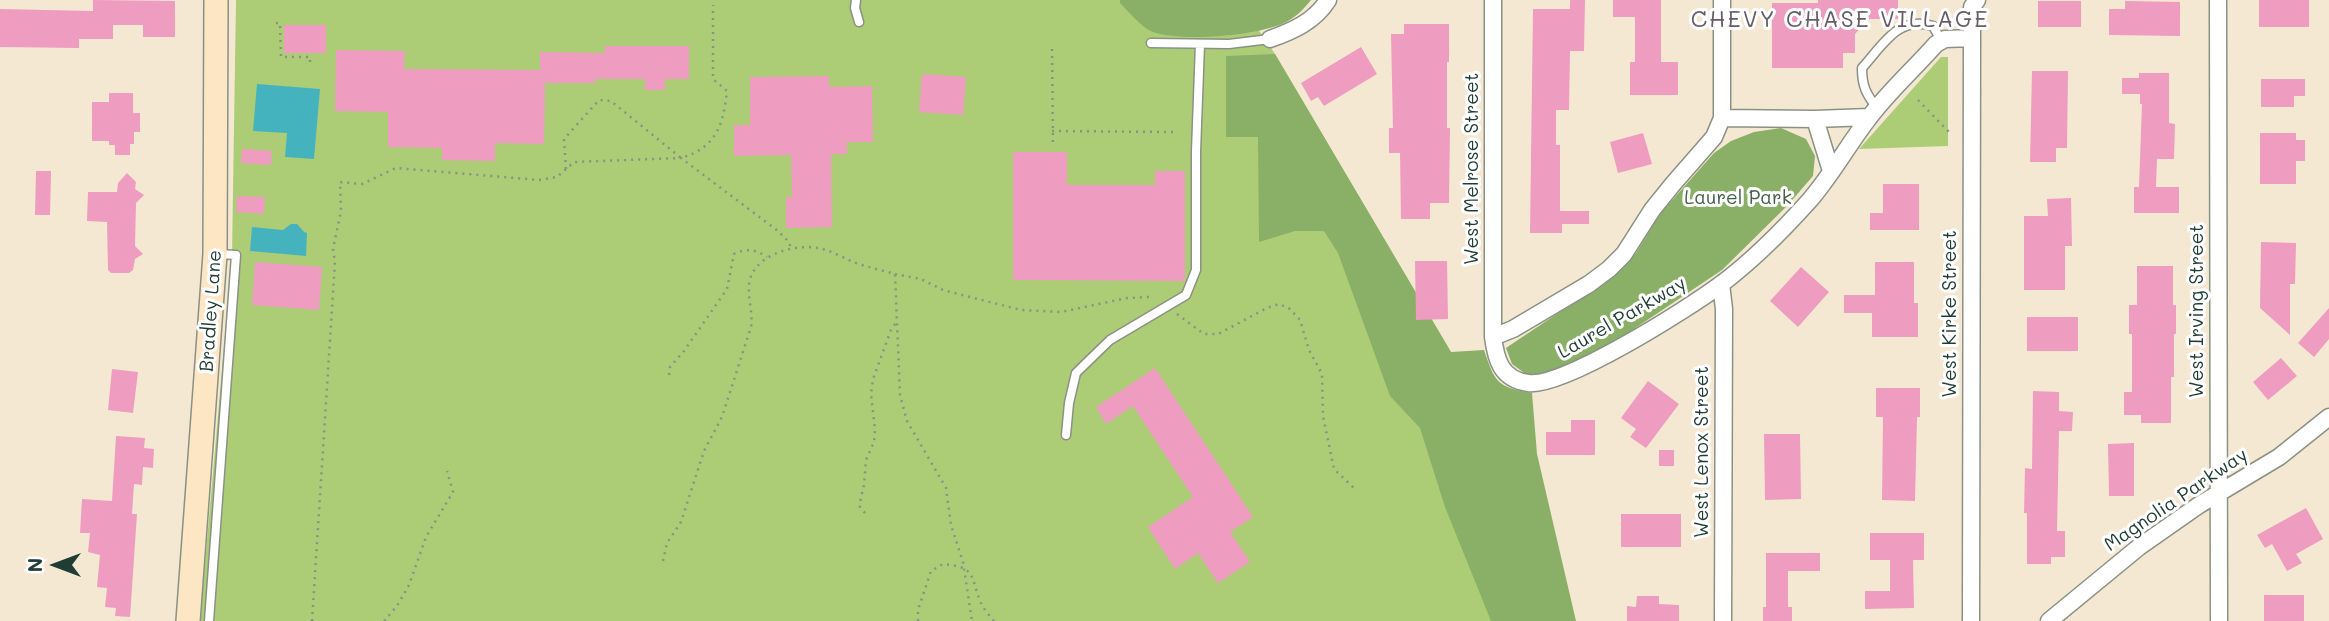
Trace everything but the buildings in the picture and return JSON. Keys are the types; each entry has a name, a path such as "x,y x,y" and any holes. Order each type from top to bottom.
{"main road":[{"name":"Bradley Lane","path":"188,621 215,254 216,0"}],"street":[{"path":"1270,39 1301,26 1328,0"},
{"name":"West Melrose Street","path":"1493,0 1493,337"},
{"path":"1493,337 1589,284 1609,269 1624,254 1666,192 1714,137 1722,118 1722,0"},
{"name":"West Irving Street","path":"2218,0 2218,621"},
{"name":"West Kirke Street","path":"1971,621 1972,2"},
{"path":"1941,40 1972,38"},
{"name":"Laurel Parkway","path":"1493,337 1496,358 1502,369 1519,380 1539,383 1565,376 1618,348 1721,284 1758,252 1810,200 1873,113 1941,40"},
{"path":"1722,118 1815,119 1873,113"},
{"path":"1815,119 1831,171"},
{"name":"West Lenox Street","path":"1721,284 1724,309 1723,621"},
{"name":"Magnolia Parkway","path":"2049,621 2138,547 2218,493 2279,457 2329,416"}],"lane":[{"path":"856,0 859,22"},
{"path":"1873,113 1862,83 1862,68 1900,27 1912,23 1934,26 1941,40"},
{"path":"1151,43 1229,44 1270,39"},
{"path":"1066,435 1069,403 1076,373 1110,340 1186,295 1196,270 1196,150 1200,44"},
{"path":"209,621 236,255 215,254"}],"path":[{"path":"312,621 335,262 333,250 341,211 340,182 362,184 396,168 539,180 557,177 574,162 681,158 694,154 713,139 723,120 727,91 713,79 713,5"},
{"path":"276,23 280,23 281,57 310,57 310,63"},
{"path":"1052,49 1053,144"},
{"path":"566,169 564,139 599,100 611,101 778,231 789,242 790,250"},
{"path":"1918,100 1949,132"},
{"path":"1052,131 1173,132"},
{"path":"663,561 667,543 681,522 704,451 722,417 751,327 753,316 748,293 751,275 767,257 790,250 817,248 857,263 921,279 943,290 1021,310 1060,312 1127,298 1149,297 1168,307 1204,334 1218,334 1279,304 1290,309 1300,320 1309,350 1322,374 1323,415 1334,469 1355,489"},
{"path":"669,375 670,367 727,289 734,254 751,250 759,251 767,257"},
{"path":"895,274 900,395 907,421 946,488 951,525 965,569 972,621"},
{"path":"865,513 860,502 866,460 874,442 875,430 870,394 891,330 897,321"},
{"path":"384,621 397,606 409,584 426,537 453,492 447,471"},
{"path":"918,621 918,610 931,571 943,564 965,569 974,577 981,604 994,621"}],"green space":[{"path":"236,0 1238,0 1275,54 1451,352 1514,621 200,621 232,255"},
{"path":"1120,0 1311,0 1290,20 1269,28 1236,34 1181,37 1153,32 1144,27"},
{"path":"1275,54 1451,352 1484,350 1499,381 1511,388 1532,393 1537,454 1576,621 1491,621 1445,507 1420,428 1390,396 1338,253 1324,231 1295,231 1259,242 1258,137 1226,137 1226,56"},
{"path":"1941,57 1948,57 1948,146 1859,149"},
{"name":"Laurel Park","path":"1781,128 1806,139 1815,156 1813,176 1787,206 1722,270 1619,339 1560,372 1530,377 1512,364 1506,348 1596,290 1619,272 1636,253 1659,215 1714,153 1731,141 1754,132"}],"water":[{"path":"257,84 320,89 314,159 285,157 287,133 253,131"},
{"path":"291,224 297,224 307,233 306,256 250,251 252,227 283,230"}],"district":[{"name":"CHEVY CHASE VILLAGE","path":"1840,20"}]}
